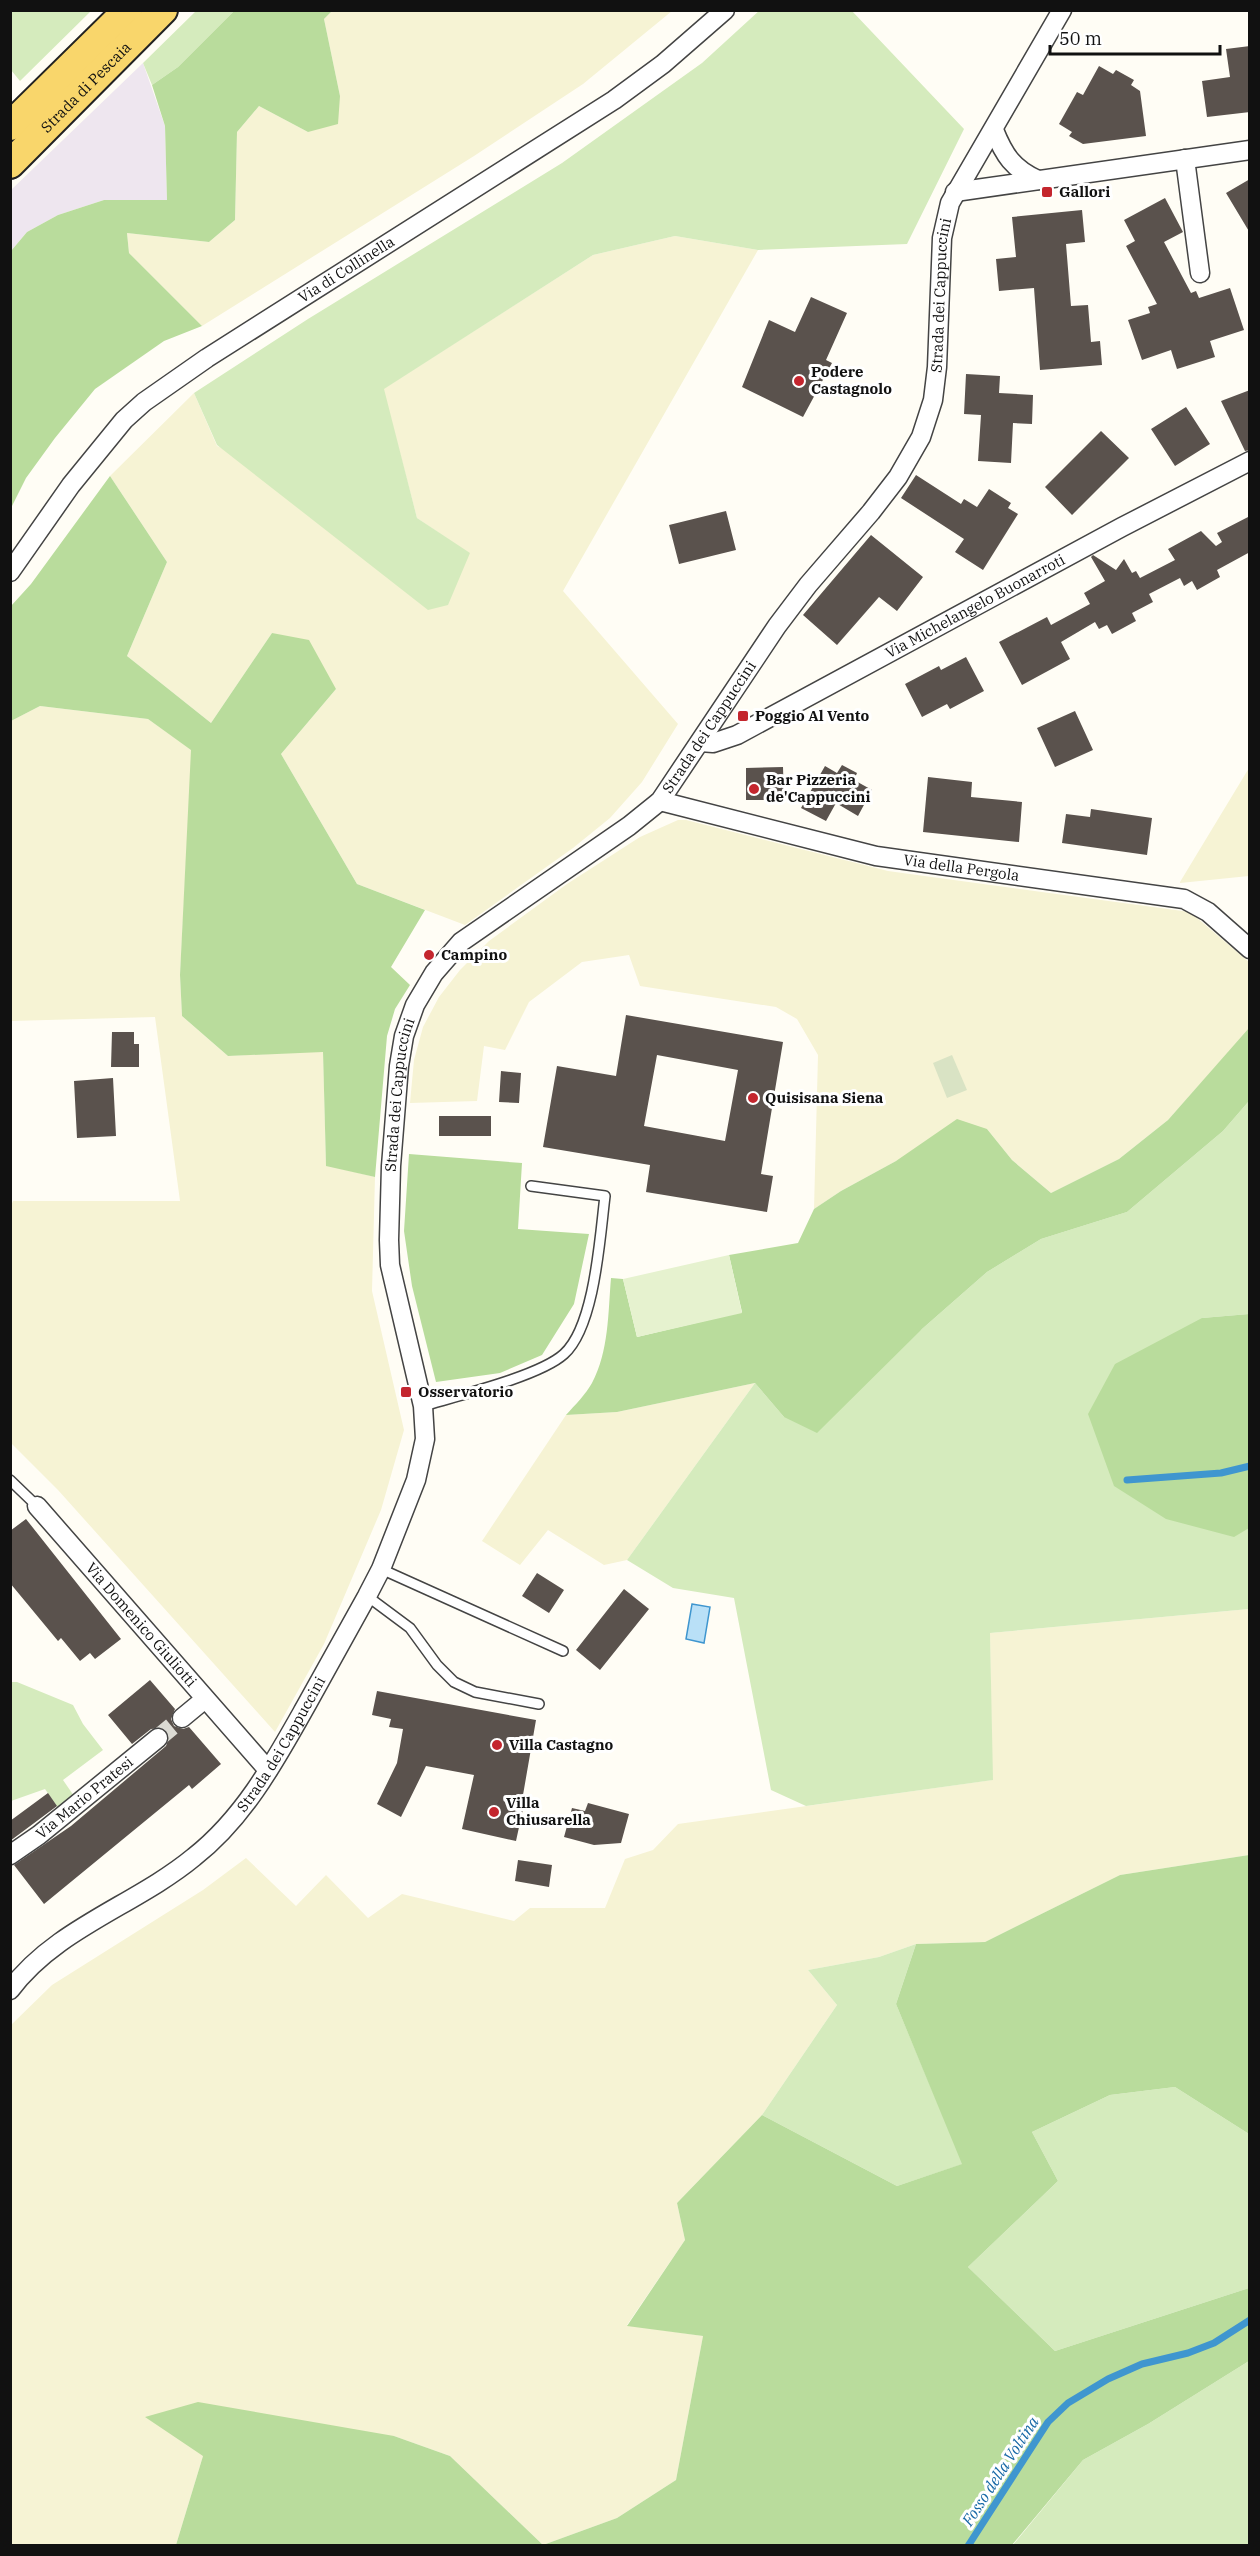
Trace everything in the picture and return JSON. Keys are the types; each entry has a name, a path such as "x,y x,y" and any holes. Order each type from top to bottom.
{"main road":[{"name":"Strada di Pescaia","path":"10,126 128,10"},
{"name":"Strada di Pescaia","path":"10,164 163,10"}],"street":[{"name":"Via di Collinella","path":"10,572 97,450 144,402 207,358 614,100 663,64 725,10"},
{"name":"Strada dei Cappuccini","path":"10,1990 31,1966 59,1944 148,1890 194,1858 230,1824 268,1770 367,1596 381,1569 421,1466 426,1430 423,1406 390,1265 389,1240 391,1166 399,1066 410,1016 434,973 461,942 629,826 660,801 777,626 821,569 886,493 921,437 933,400 937,367 942,238 955,192 994,130 1062,10"},
{"path":"994,130 1003,152 1012,165 1038,180"},
{"path":"955,192 1250,150"},
{"path":"1185,159 1200,273"},
{"name":"Via Michelangelo Buonarroti","path":"700,742 713,743 737,735 1250,461"},
{"name":"Via della Pergola","path":"660,801 876,856 1184,899 1208,912 1250,949"},
{"name":"Via Domenico Giuliotti","path":"37,1506 268,1770"},
{"path":"182,1718 205,1699"},
{"name":"Via Mario Pratesi","path":"10,1855 158,1738"}],"lane":[{"path":"423,1406 517,1377 552,1363 567,1352 576,1335 594,1279 605,1196 531,1186"},
{"name":"Via Domenico Giuliotti","path":"10,1480 37,1506"},
{"path":"381,1569 563,1651"},
{"path":"367,1596 410,1628 437,1665 454,1682 475,1692 538,1704"}],"shaded area":[{"path":"332,11 672,11 583,84 474,156 202,326 129,253 127,233 209,242 235,220 237,132 259,106 308,132 340,96 324,19"},
{"path":"143,63 165,126 167,200 104,200 58,215 27,232 11,251 10,191"},
{"path":"675,236 758,250 563,591 678,724 642,782 610,818 573,848 465,925 357,884 281,754 336,689 272,633 211,723 127,656 167,562 110,476 194,393 217,446 470,554 417,518 383,389 593,255"},
{"path":"40,706 148,719 192,750 180,975 182,1016 228,1056 323,1051 326,1165 375,1177 372,1291 404,1430 381,1510 324,1644 275,1732 58,1490 11,1443 10,1208 13,1201 180,1201 155,1017 11,1021 11,721"},
{"path":"1249,768 1249,876 1180,883 1180,882"},
{"path":"678,820 686,820 888,871 1190,912 1249,962 1249,1029 1168,1120 1119,1159 1051,1193 1012,1160 987,1129 896,1161 841,1191 814,1209 818,1055 797,1019 776,1007 640,986 629,955 582,962 529,1002 505,1050 484,1046 477,1101 410,1103 414,1060 423,1027 439,997 460,970 489,941 567,884 640,837"},
{"path":"755,1383 627,1560 604,1565 548,1530 520,1565 482,1541 566,1415 617,1412"},
{"path":"1249,1609 1249,1855 1120,1875 985,1942 916,1944 879,1957 808,1970 837,2005 762,2115 677,2203 685,2240 627,2325 703,2336 676,2480 617,2518 543,2545 450,2456 394,2436 203,2456 176,2545 11,2545 10,2026 52,1985 203,1890 246,1858 296,1906 326,1875 368,1918 402,1894 514,1921 530,1908 605,1908 625,1859 653,1850 678,1824 992,1780 990,1633"}],"green space":[{"path":"11,10 91,11 20,81 11,70"},
{"path":"760,10 852,11 964,129 907,244 758,250 675,236 593,255 384,389 417,518 470,553 448,605 428,610 217,445 194,393 308,319 562,163 702,63"},
{"path":"196,11 234,11 178,67 152,85 143,63"},
{"path":"234,11 332,11 324,19 340,96 338,124 308,132 259,106 237,132 235,220 209,242 127,233 129,253 202,326 164,341 95,389 26,478 11,508 11,251 27,232 58,215 104,200 167,200 165,126 152,85 178,67"},
{"path":"110,476 167,562 127,656 211,723 272,633 309,640 336,689 281,754 357,884 425,910 391,967 410,985 395,1009 387,1036 375,1177 326,1166 323,1052 228,1056 182,1016 180,975 191,750 148,719 40,706 11,721 11,606 31,584"},
{"path":"1249,1028 1249,1101 1223,1131 1127,1212 1041,1239 987,1272 922,1329 817,1433 784,1417 755,1383 617,1412 566,1415 587,1391 598,1371 607,1332 611,1278 623,1279 637,1337 742,1312 729,1255 798,1243 814,1209 841,1191 896,1161 957,1119 987,1129 1012,1160 1051,1193 1119,1159 1168,1120"},
{"path":"952,1055 967,1090 947,1098 933,1063"},
{"path":"1249,1101 1249,1314 1202,1318 1249,1528 1249,1609 990,1633 993,1780 806,1806 771,1790 734,1598 673,1588 627,1560 755,1383 784,1417 922,1329 987,1272 1041,1239 1127,1212 1223,1131"},
{"path":"409,1154 522,1163 518,1229 589,1234 574,1304 542,1355 500,1373 436,1382 412,1286 404,1231"},
{"path":"729,1255 742,1313 637,1337 623,1279"},
{"path":"1249,1314 1249,1528 1234,1537 1166,1519 1114,1486 1088,1414 1115,1364 1202,1318"},
{"path":"10,1682 17,1682 73,1705 83,1724 103,1750 63,1780 74,1796 58,1808 45,1789 11,1801"},
{"path":"1249,1855 1249,2134 1175,2087 1110,2095 1032,2132 1058,2181 968,2267 1055,2351 1249,2288 1249,2361 1148,2424 1083,2460 1012,2545 543,2545 617,2518 676,2480 703,2336 627,2326 685,2240 677,2203 762,2115 897,2186 962,2164 896,2004 916,1944 985,1942 1120,1875"},
{"path":"916,1944 896,2004 963,2164 897,2186 762,2115 837,2005 808,1970 879,1957"},
{"path":"1175,2087 1249,2134 1249,2288 1055,2351 968,2267 1058,2181 1032,2132 1110,2095"},
{"path":"1249,2361 1249,2545 1012,2546 1083,2460 1148,2424"},
{"path":"198,2402 394,2436 450,2456 543,2545 176,2545 203,2456 145,2417"}],"water":[{"path":"692,1604 710,1607 704,1643 686,1639"}],"building":[{"path":"1250,46 1250,112 1207,117 1202,81 1230,77 1226,49"},
{"path":"1099,66 1113,74 1116,70 1134,80 1131,85 1140,91 1146,136 1083,144 1069,136 1072,132 1059,124 1077,92 1083,95"},
{"path":"1250,179 1250,233 1226,193"},
{"path":"1165,198 1183,232 1164,242 1191,293 1196,291 1199,298 1230,288 1244,330 1210,341 1215,357 1177,369 1171,350 1142,360 1128,320 1150,313 1148,307 1157,304 1126,246 1135,241 1124,220"},
{"path":"1082,210 1085,242 1066,244 1071,306 1088,305 1091,342 1100,341 1102,365 1040,370 1034,288 999,291 996,259 1016,257 1012,217"},
{"path":"811,297 847,313 826,360 832,363 803,417 742,387 769,320 795,332"},
{"path":"966,374 1000,376 999,393 1033,395 1032,424 1013,423 1011,463 978,461 981,415 964,414"},
{"path":"1250,390 1250,450 1245,451 1221,401"},
{"path":"1186,407 1210,444 1175,466 1151,429"},
{"path":"1101,431 1129,458 1072,515 1045,487"},
{"path":"916,475 961,504 964,499 977,507 989,489 1011,503 1008,508 1018,514 983,570 955,552 964,539 901,498"},
{"path":"726,511 736,550 679,564 669,525"},
{"path":"1250,516 1250,552 1217,570 1220,577 1197,590 1192,581 1184,586 1180,578 1149,594 1153,602 1132,613 1136,621 1112,634 1107,625 1099,629 1095,622 1061,642 1070,659 1022,685 999,642 1047,617 1051,625 1090,604 1084,593 1105,581 1091,557 1093,555 1116,570 1124,559 1132,573 1136,571 1140,578 1175,560 1168,549 1201,531 1216,546 1222,542 1217,533"},
{"path":"871,535 923,577 897,611 879,597 837,645 803,615"},
{"path":"966,657 984,691 950,709 947,704 922,717 905,684 939,666 941,670"},
{"path":"1075,711 1093,750 1055,767 1037,728"},
{"path":"842,765 857,773 854,780 872,790 858,816 836,803 826,821 801,808 825,766 837,773"},
{"path":"783,767 784,800 746,800 746,768"},
{"path":"928,777 972,782 971,797 1022,802 1019,842 923,832"},
{"path":"1091,809 1152,818 1147,855 1062,843 1066,814 1090,817"},
{"name":"Quisisana Siena","path":"626,1015 783,1042 761,1174 773,1176 767,1212 646,1192 650,1165 543,1147 557,1066 616,1076","holes":["657,1055 738,1070 725,1141 644,1126"]},
{"path":"112,1032 134,1032 134,1044 139,1044 139,1067 111,1067"},
{"path":"501,1071 521,1073 519,1103 499,1102"},
{"path":"113,1078 116,1136 77,1138 74,1081"},
{"path":"439,1116 491,1116 491,1136 439,1136"},
{"path":"26,1519 121,1639 95,1659 90,1653 80,1661 61,1638 58,1641 10,1583 10,1531"},
{"path":"537,1573 564,1590 549,1613 522,1596"},
{"path":"624,1589 649,1609 600,1670 576,1650"},
{"path":"150,1680 175,1709 171,1719 174,1726 183,1729 189,1727 221,1764 192,1789 189,1785 44,1904 14,1865 71,1826 166,1746 169,1737 163,1728 151,1729 132,1744 108,1715"},
{"path":"377,1691 536,1720 523,1795 526,1795 516,1841 462,1829 474,1775 426,1766 401,1817 377,1804 397,1763 403,1729 389,1727 391,1719 372,1715"},
{"path":"48,1793 57,1806 10,1841 10,1821"},
{"path":"588,1803 629,1814 621,1843 594,1845 564,1837 572,1808 585,1811"},
{"path":"518,1860 552,1865 549,1887 515,1881"}],"waterway":[{"path":"1127,1480 1221,1473 1250,1466"},
{"name":"Fosso della Voltina","path":"968,2546 1048,2422 1068,2403 1108,2379 1142,2364 1188,2353 1214,2343 1250,2320"}],"tunnel":[{"path":"158,1738 182,1718"}],"place":[{"name":"Gallori","path":"1047,192"},
{"name":"Podere Castagnolo","path":"799,381"},
{"name":"Poggio Al Vento","path":"743,716"},
{"name":"Bar Pizzeria de'Cappuccini","path":"754,789"},
{"name":"Campino","path":"429,955"},
{"name":"Quisisana Siena","path":"753,1098"},
{"name":"Osservatorio","path":"406,1392"},
{"name":"Villa Castagno","path":"497,1745"},
{"name":"Villa Chiusarella","path":"494,1812"}]}
